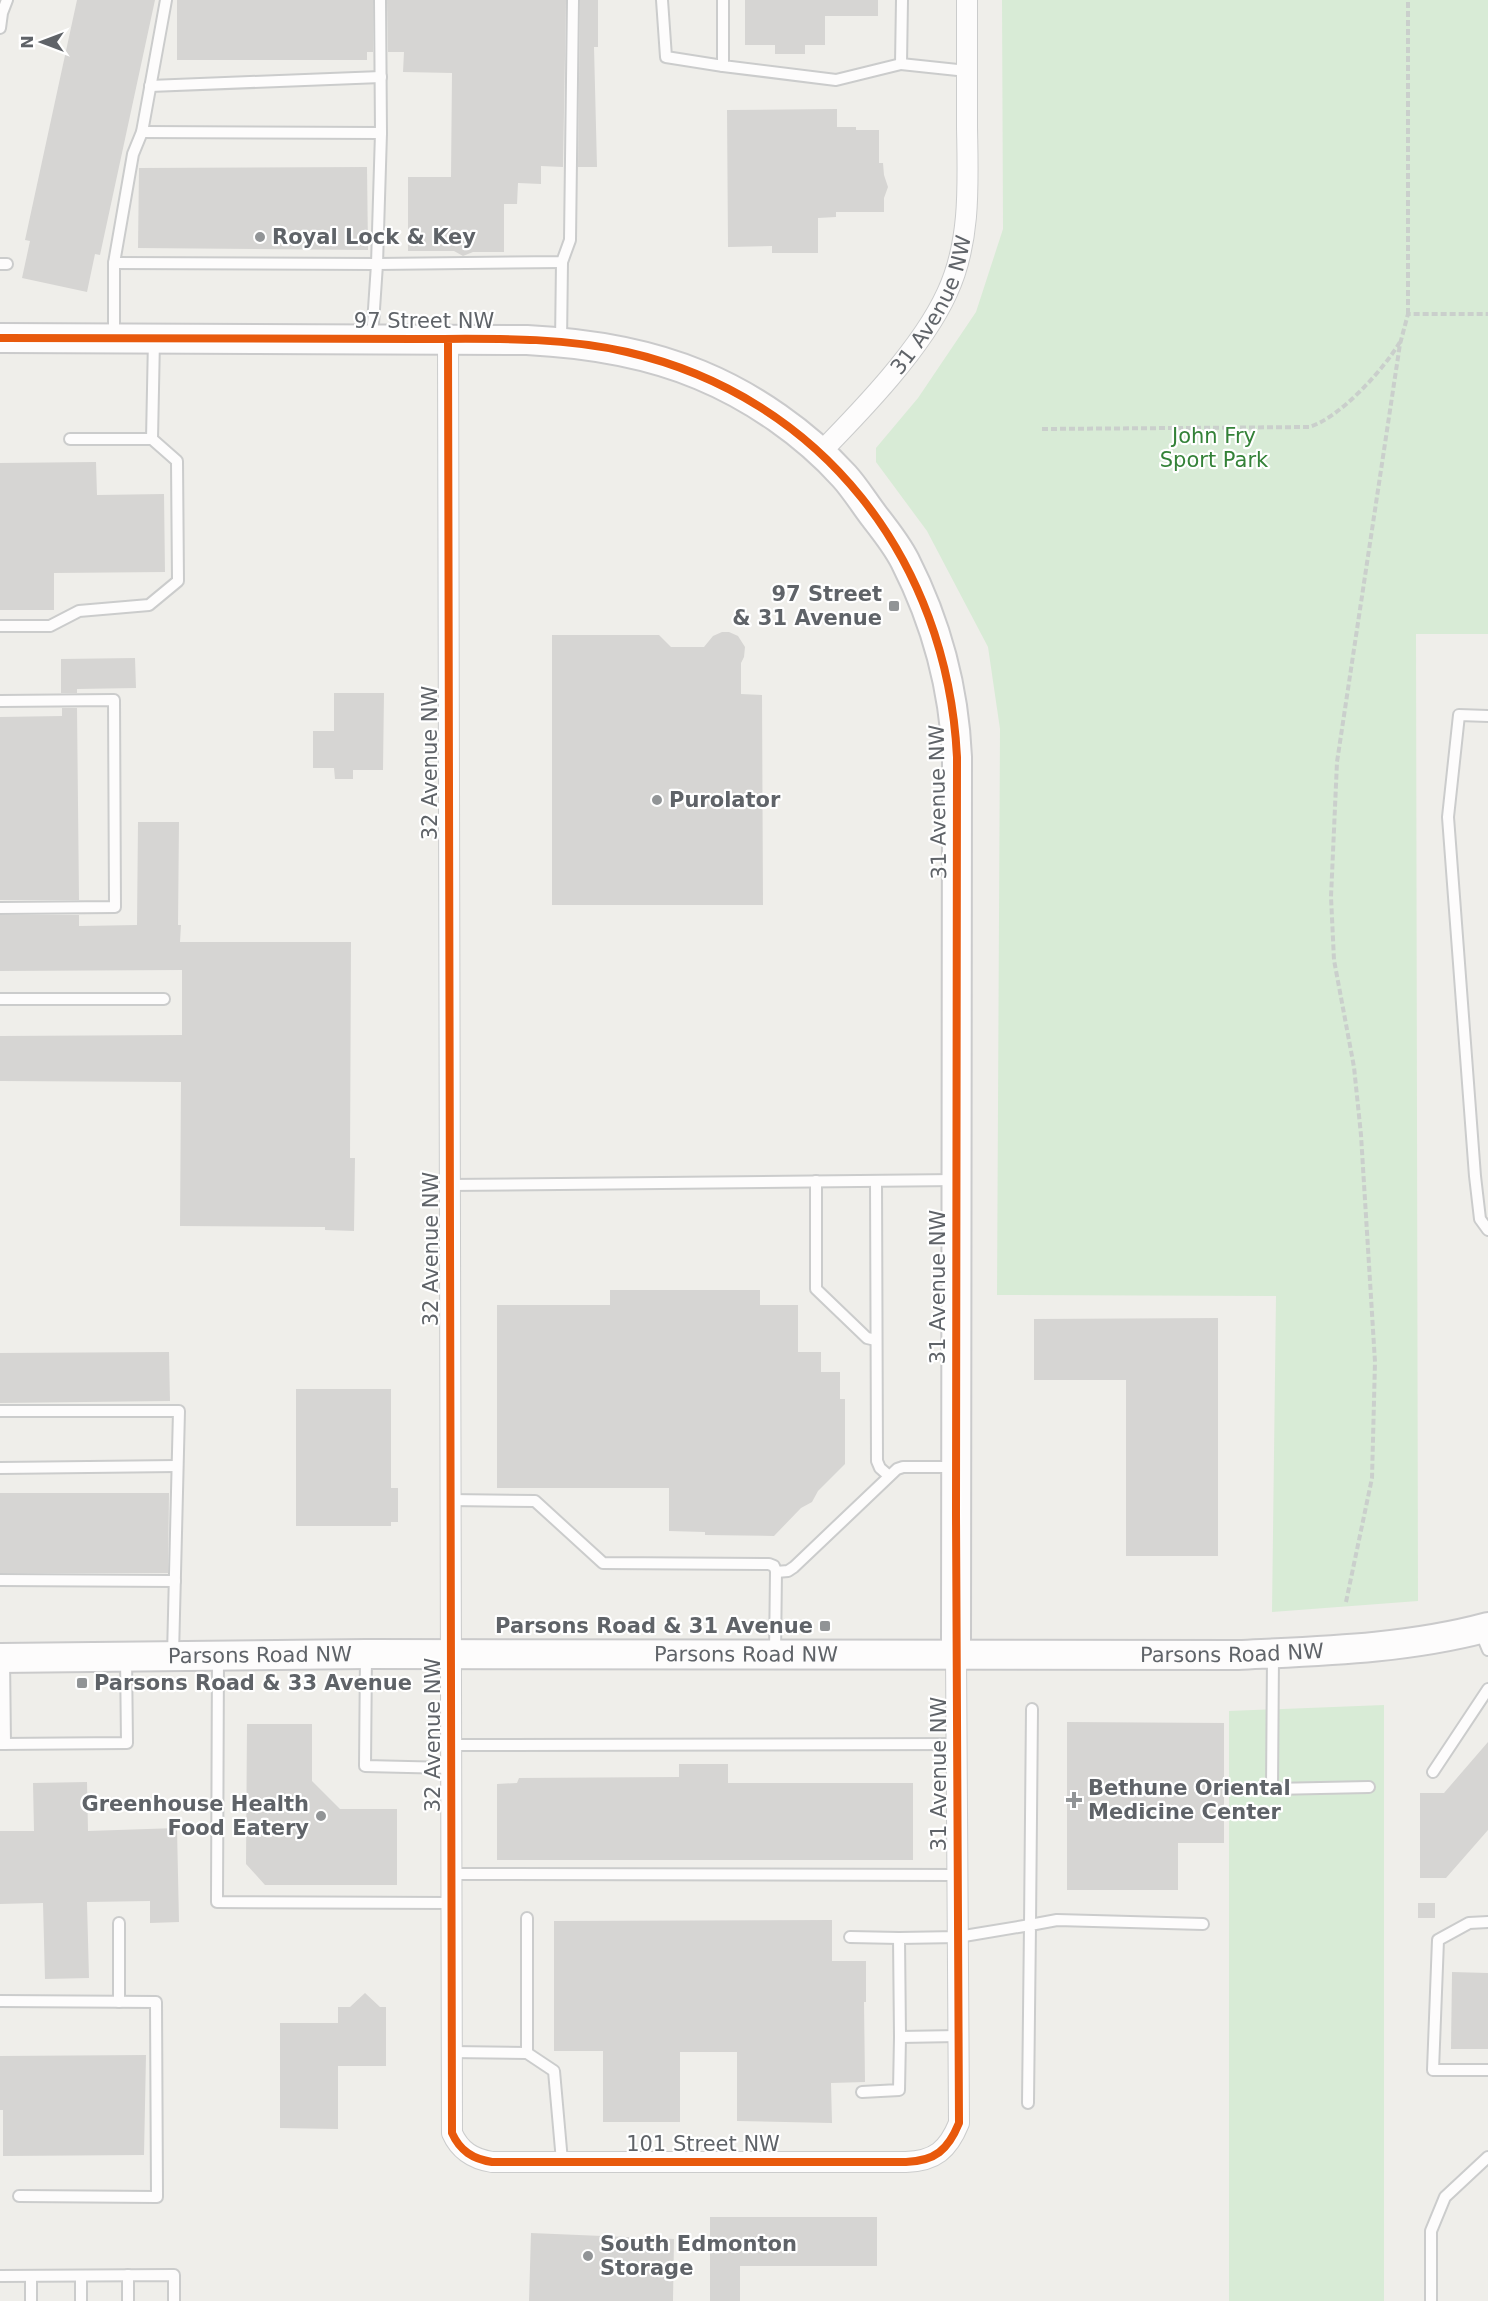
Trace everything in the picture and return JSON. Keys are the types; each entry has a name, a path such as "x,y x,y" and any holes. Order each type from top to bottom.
{"street":[{"name":"31 Avenue NW","path":"939,2154 954,2135 959,2123 956,1654 957,757 955,720 950,686 926,611 904,559 852,486 820,453 922,337 948,292 960,255 968,190 967,0"},
{"name":"97 Street NW","path":"0,338 448,339 561,342 627,352 701,375 760,407 820,453"},
{"name":"32 Avenue NW","path":"448,339 452,2133 456,2142 467,2154"},
{"name":"Parsons Road NW","path":"2,1658 366,1654 1273,1653 1406,1642 1459,1635 1485,1635"},
{"name":"101 Street NW","path":"467,2154 492,2162 906,2162 927,2159 939,2154"}],"lane":[{"path":"0,28 7,0"},
{"path":"114,338 114,263 133,154 142,132 166,0"},
{"path":"372,339 381,133 380,0"},
{"path":"561,342 562,262 570,240 573,0"},
{"path":"662,0 666,57 836,80 901,64 967,71"},
{"path":"723,0 723,66"},
{"path":"901,64 902,0"},
{"path":"150,86 381,77"},
{"path":"142,132 381,133"},
{"path":"114,263 562,262"},
{"path":"152,439 154,338"},
{"path":"0,626 50,626 79,611 149,605 178,581 177,461 152,439 70,439"},
{"path":"0,701 114,700 115,907 0,908"},
{"path":"1488,716 1460,715 1448,817 1475,1176 1480,1219 1488,1230"},
{"path":"0,999 164,999"},
{"path":"449,1185 957,1180"},
{"path":"816,1181 816,1289 867,1338 876,1340"},
{"path":"876,1181 877,1461 880,1468 888,1475"},
{"path":"0,1411 179,1411 173,1656"},
{"path":"0,1468 177,1466"},
{"path":"776,1572 788,1571 794,1567 888,1475 903,1467 956,1467"},
{"path":"450,1500 535,1501 603,1563 763,1563 774,1566 776,1572 775,1654"},
{"path":"0,1580 175,1581"},
{"path":"1273,1653 1272,1789 1370,1787"},
{"path":"366,1654 365,1766 451,1768"},
{"path":"2,1658 2,1744 127,1743 126,1656"},
{"path":"218,1656 217,1902 452,1903"},
{"path":"1432,1772 1488,1689"},
{"path":"1028,2103 1032,1709"},
{"path":"451,1745 957,1744"},
{"path":"451,1874 957,1875"},
{"path":"527,1918 527,2053"},
{"path":"850,1937 958,1937 1057,1920 1203,1924"},
{"path":"1488,1922 1469,1923 1438,1940 1433,2070 1488,2070"},
{"path":"119,1923 119,2002"},
{"path":"862,2092 899,2090 899,1938"},
{"path":"0,2001 156,2002 157,2197 19,2196"},
{"path":"900,2037 958,2036"},
{"path":"452,2052 527,2053 554,2071 562,2162"},
{"path":"1431,2301 1431,2231 1445,2198 1488,2157"},
{"path":"128,2275 128,2301"},
{"path":"0,2276 174,2275 174,2301"},
{"path":"31,2276 31,2301"},
{"path":"81,2276 81,2301"}],"path":[{"path":"1346,1602 1371,1478 1375,1362 1361,1135 1354,1067 1334,960 1331,897 1336,773 1401,338 1408,314 1408,0"},
{"path":"1408,314 1488,314"},
{"path":"1042,429 1309,427 1329,416 1372,379 1387,362 1401,338"}],"green space":[{"name":"John Fry Sport Park","path":"1002,0 1488,0 1488,634 1416,634 1418,1601 1272,1612 1276,1296 997,1295 1000,729 988,647 927,531 876,462 876,448 918,398 976,312 1003,229"},
{"path":"1384,1705 1384,2301 1229,2301 1229,1711"}],"building":[{"path":"77,0 155,0 100,255 95,254 87,292 22,278 30,241 25,240"},
{"path":"177,0 373,0 373,52 367,52 367,60 177,60"},
{"path":"387,0 566,0 563,167 541,166 541,184 518,183 517,204 504,204 504,252 473,252 463,256 454,251 408,251 408,177 451,177 452,73 403,72 404,52 388,52"},
{"path":"580,0 598,0 598,47 594,47 597,167 578,167"},
{"path":"745,0 878,0 878,16 825,16 825,45 805,45 805,54 775,54 775,45 745,45"},
{"path":"837,109 837,127 879,130 879,163 883,163 888,187 884,198 884,212 836,212 836,217 818,218 818,253 772,253 772,246 728,247 727,110"},
{"path":"367,167 368,250 138,248 139,168"},
{"path":"96,462 97,495 164,494 165,572 54,573 54,610 0,610 0,463"},
{"name":"Purolator","path":"722,632 738,636 745,647 741,663 741,694 762,695 763,905 552,905 552,635 659,635 671,647 704,647 713,636"},
{"path":"135,658 136,688 77,689 77,693 61,693 61,659"},
{"path":"334,693 384,693 383,770 353,770 353,779 335,779 334,768 313,768 313,731 334,731"},
{"path":"62,708 77,708 79,900 0,900 0,717 62,716"},
{"path":"138,822 179,822 178,925 181,925 180,942 351,942 350,1158 355,1158 354,1231 325,1230 325,1227 180,1226 181,1082 0,1081 0,1036 182,1035 182,970 0,971 0,915 79,915 79,926 137,925"},
{"path":"610,1290 760,1290 760,1305 798,1305 798,1352 821,1352 821,1372 840,1372 840,1399 845,1399 845,1464 818,1491 812,1502 801,1508 774,1536 705,1535 705,1532 669,1531 669,1488 497,1488 497,1305 610,1305"},
{"path":"1218,1318 1218,1556 1126,1556 1126,1380 1034,1380 1034,1319"},
{"path":"169,1352 170,1401 0,1403 0,1353"},
{"path":"296,1389 391,1389 391,1488 398,1488 398,1522 391,1522 391,1526 296,1526"},
{"path":"0,1493 169,1493 168,1573 0,1573"},
{"path":"1067,1722 1224,1723 1224,1843 1178,1843 1178,1890 1067,1890"},
{"path":"247,1724 312,1724 312,1781 340,1809 397,1809 397,1885 265,1885 246,1864"},
{"path":"1488,1742 1488,1830 1446,1878 1420,1878 1420,1793 1444,1793"},
{"path":"679,1764 728,1764 728,1783 913,1783 913,1860 497,1860 497,1784 517,1783 519,1778 679,1777"},
{"path":"87,1782 88,1831 177,1828 179,1922 150,1923 150,1901 87,1902 89,1978 45,1979 43,1903 0,1904 0,1831 34,1831 33,1783"},
{"path":"1418,1903 1435,1903 1435,1918 1418,1918"},
{"path":"832,1920 832,1961 866,1961 866,2002 864,2002 865,2082 831,2083 832,2123 737,2121 737,2052 680,2052 680,2122 603,2122 603,2051 554,2051 554,1921"},
{"path":"1452,1972 1488,1973 1488,2049 1451,2049"},
{"path":"365,1993 380,2007 386,2007 386,2066 338,2066 338,2129 280,2128 280,2023 338,2023 338,2007 350,2007"},
{"path":"146,2055 144,2155 3,2156 0,2056"},
{"path":"710,2217 877,2217 877,2266 740,2266 740,2301 710,2301"},
{"path":"531,2233 674,2239 673,2301 529,2301"}],"cycle path":[{"path":"0,338 495,339 575,343 627,352 697,374 759,407 814,448 861,498 900,554 929,617 948,685 957,757 956,1514 959,2123 945,2147 925,2159 906,2162 492,2162 468,2153 459,2145 452,2133 448,339"}],"place":[{"name":"Royal Lock & Key","path":"260,237"},
{"name":"97 Street & 31 Avenue","path":"894,606"},
{"name":"Purolator","path":"657,800"},
{"name":"Parsons Road & 31 Avenue","path":"825,1626"},
{"name":"Parsons Road & 33 Avenue","path":"82,1683"},
{"name":"Bethune Oriental Medicine Center","path":"1074,1800"},
{"name":"Greenhouse Health Food Eatery","path":"321,1816"},
{"name":"South Edmonton Storage","path":"588,2256"}]}
